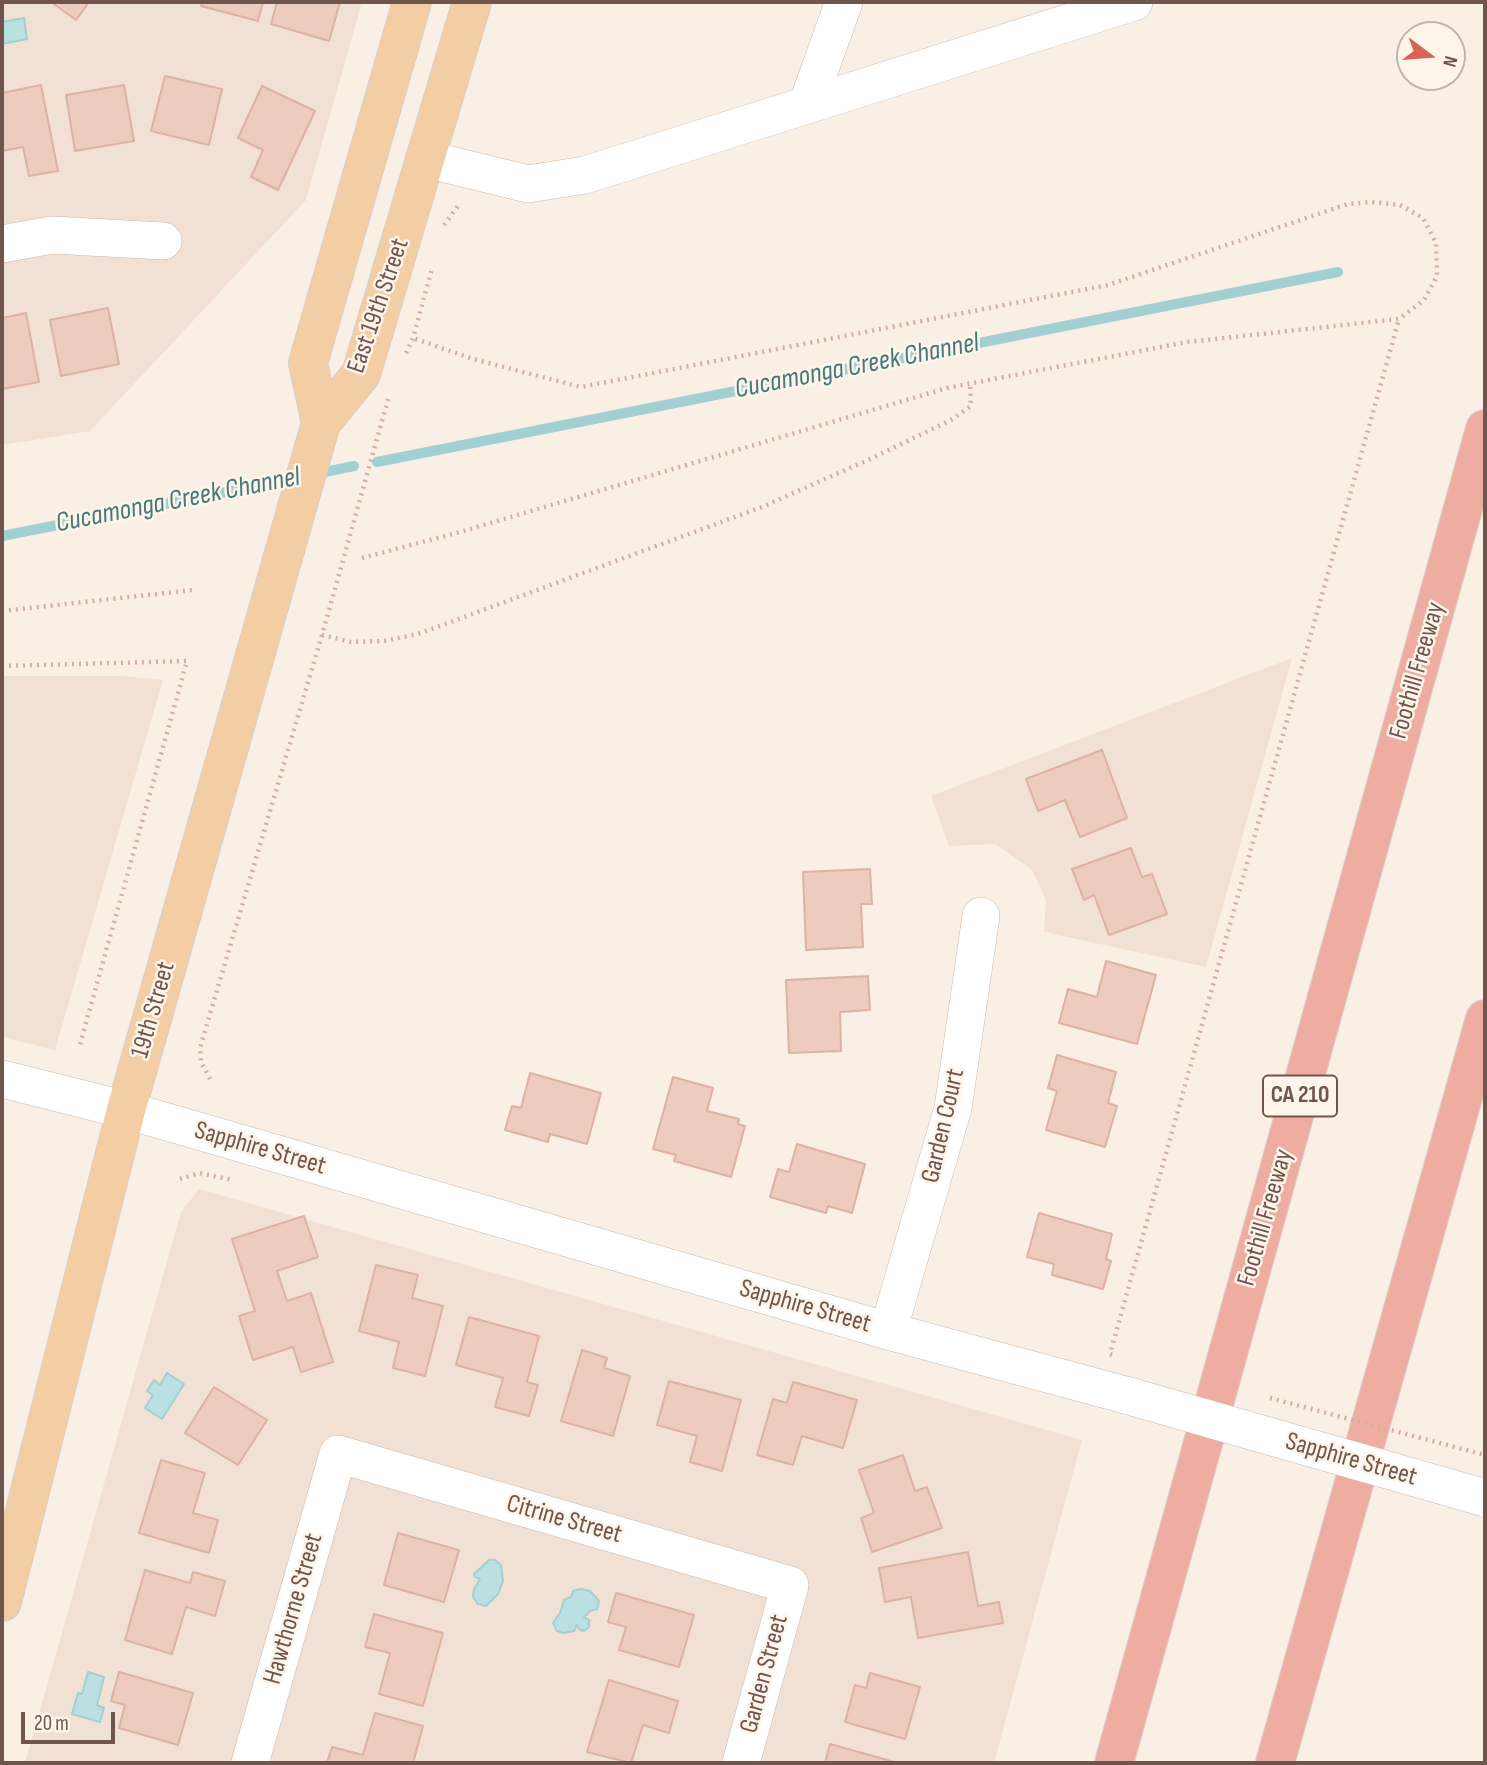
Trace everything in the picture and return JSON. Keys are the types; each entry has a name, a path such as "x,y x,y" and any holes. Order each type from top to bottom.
{"highway":[{"name":"Foothill Freeway","path":"1114,1763 1485,429"},
{"path":"1275,1763 1485,1019"}],"main road":[{"name":"East 19th Street","path":"321,423 308,363 412,2"},
{"name":"East 19th Street","path":"321,423 361,374 472,2"},
{"name":"19th Street","path":"2,1602 126,1110 321,423"}],"street":[{"path":"807,105 845,2"},
{"path":"426,159 528,184 585,175 1134,2"},
{"path":"2,244 52,235 163,241"},
{"name":"Garden Court","path":"888,1331 953,1108 981,916"},
{"name":"Sapphire Street","path":"2,1079 126,1110 888,1331 1129,1396 1485,1498"},
{"name":"Citrine Street","path":"338,1454 790,1585"},
{"name":"Hawthorne Street","path":"250,1763 338,1454"},
{"name":"Garden Street","path":"741,1763 790,1585"}],"path":[{"path":"362,558 460,532 933,392 1187,341 1399,319 1424,300 1437,276 1436,243 1423,218 1400,205 1373,202 1348,204 1108,285 581,387 473,359 413,338"},
{"path":"440,238 444,225 458,206"},
{"path":"401,363 413,338 434,263"},
{"path":"1120,1357 1110,1354 1399,319"},
{"path":"322,635 351,642 384,641 418,634 762,507 951,420 971,406 970,384"},
{"path":"210,1079 201,1062 200,1048 322,635 391,388"},
{"path":"2,611 193,590"},
{"path":"2,666 187,662 79,1048"},
{"path":"1259,1395 1485,1455"}],"shaded area":[{"path":"2,2 362,2 306,200 90,431 2,445"},
{"path":"1292,658 1206,967 1044,932 1046,900 1032,870 995,844 949,846 931,796"},
{"path":"2,676 123,676 163,680 55,1050 2,1037"},
{"path":"199,1189 1082,1440 994,1763 25,1763 181,1212"}],"water":[{"path":"24,18 27,39 2,44 2,22"},
{"path":"167,1373 184,1384 162,1419 145,1408 153,1395 147,1391 154,1380 160,1385"},
{"path":"489,1560 495,1560 501,1565 503,1581 498,1594 486,1606 478,1604 473,1597 480,1579 474,1574"},
{"path":"573,1591 590,1591 599,1601 597,1609 584,1617 589,1620 589,1627 584,1631 577,1625 574,1631 557,1631 553,1623 564,1600 571,1597"},
{"path":"88,1672 104,1677 97,1705 104,1708 100,1722 72,1714 78,1693 82,1694"}],"building":[{"path":"51,2 89,2 76,20"},
{"path":"203,2 263,2 258,21 201,6"},
{"path":"277,2 340,2 329,41 271,24"},
{"path":"165,76 222,89 209,145 151,131"},
{"path":"41,85 58,171 29,176 23,147 2,151 2,93"},
{"path":"124,85 134,141 75,151 66,95"},
{"path":"262,86 315,111 278,190 251,177 263,150 238,138"},
{"path":"108,308 119,364 61,376 50,320"},
{"path":"26,313 39,382 2,389 2,318"},
{"path":"1102,750 1127,818 1080,837 1065,800 1038,811 1026,779"},
{"path":"1131,848 1142,877 1152,874 1167,914 1109,935 1094,895 1084,900 1072,869"},
{"path":"870,869 872,904 861,904 863,947 806,950 803,872"},
{"path":"1106,961 1156,975 1137,1044 1059,1023 1068,989 1097,997"},
{"path":"868,976 870,1010 840,1012 841,1051 789,1053 786,980"},
{"path":"1057,1055 1116,1072 1108,1103 1117,1106 1105,1147 1046,1130 1057,1091 1048,1088"},
{"path":"530,1073 601,1093 587,1144 550,1134 548,1142 505,1130 512,1106 521,1108"},
{"path":"673,1077 713,1088 707,1111 739,1119 738,1124 745,1126 731,1177 674,1161 676,1155 653,1149"},
{"path":"797,1144 865,1164 852,1213 828,1206 826,1213 770,1197 778,1169 789,1172"},
{"path":"1039,1213 1112,1234 1106,1259 1111,1261 1103,1289 1052,1275 1054,1264 1027,1257"},
{"path":"304,1216 318,1257 277,1271 287,1301 311,1293 333,1362 301,1372 293,1347 253,1360 239,1316 255,1311 232,1239"},
{"path":"376,1265 418,1275 412,1298 443,1306 425,1376 393,1368 399,1342 359,1331"},
{"path":"469,1317 539,1336 527,1382 538,1385 529,1416 495,1407 503,1378 456,1365"},
{"path":"582,1350 607,1358 604,1368 630,1376 613,1436 561,1421"},
{"path":"669,1381 741,1400 722,1471 690,1462 697,1436 657,1425"},
{"path":"793,1382 857,1400 843,1448 802,1436 793,1465 757,1455 773,1399 787,1403"},
{"path":"214,1387 267,1420 238,1465 185,1433"},
{"path":"903,1455 915,1491 927,1487 942,1528 872,1552 861,1518 874,1513 859,1470"},
{"path":"161,1460 205,1473 193,1513 218,1520 209,1553 139,1533"},
{"path":"398,1533 459,1550 444,1602 384,1585"},
{"path":"968,1552 978,1606 999,1602 1003,1623 918,1638 911,1597 885,1602 879,1568"},
{"path":"145,1570 190,1583 193,1572 225,1581 215,1616 186,1607 172,1654 125,1640"},
{"path":"616,1593 694,1615 679,1667 619,1650 626,1627 608,1622"},
{"path":"374,1614 443,1633 423,1706 379,1694 390,1653 365,1647"},
{"path":"119,1672 193,1693 178,1745 119,1728 125,1705 111,1701"},
{"path":"870,1673 920,1687 905,1739 845,1722 855,1685 866,1688"},
{"path":"609,1680 678,1701 669,1733 643,1725 631,1763 587,1752"},
{"path":"375,1713 423,1726 413,1763 327,1763 332,1747 363,1755"},
{"path":"830,1744 898,1763 825,1763"}],"waterway":[{"name":"Cucamonga Creek Channel","path":"377,462 1338,272"},
{"name":"Cucamonga Creek Channel","path":"315,474 354,466"},
{"name":"Cucamonga Creek Channel","path":"2,536 297,478"}]}
